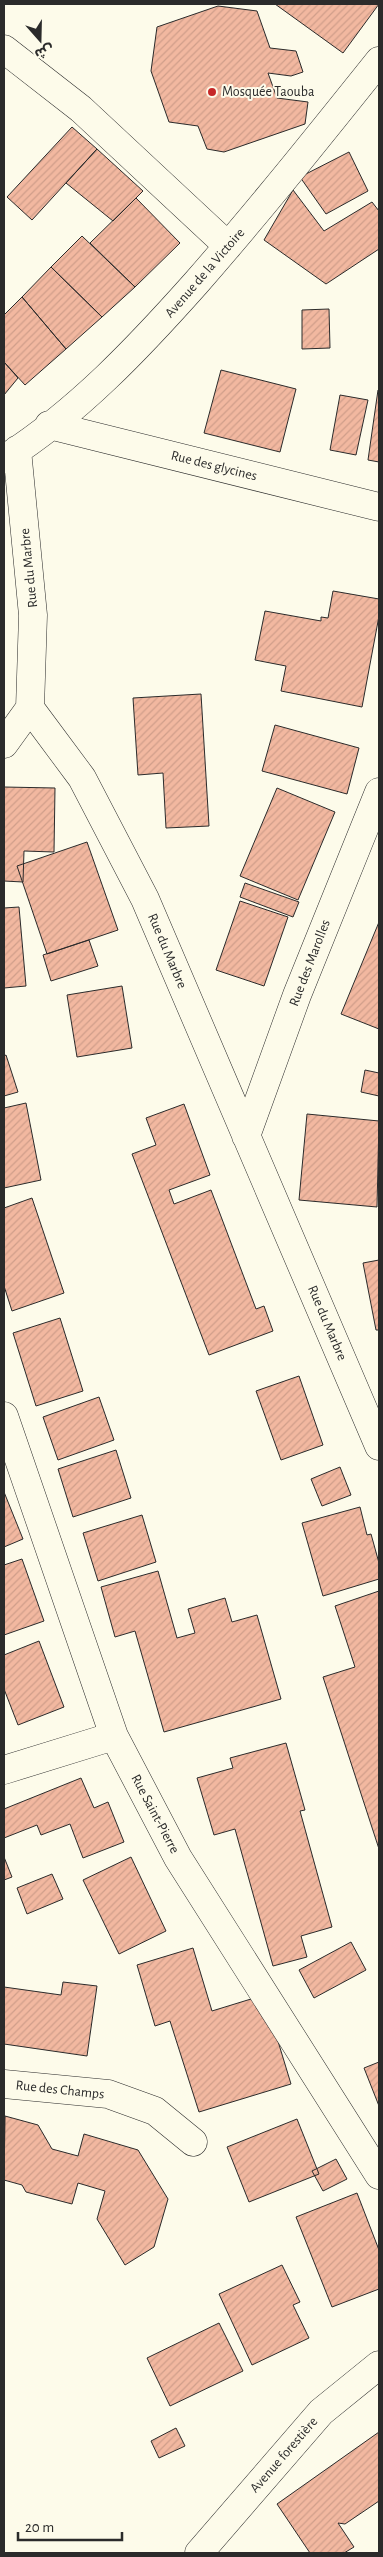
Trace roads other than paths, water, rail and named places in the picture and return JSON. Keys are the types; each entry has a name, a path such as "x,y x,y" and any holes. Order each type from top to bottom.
{"street":[{"path":"4,49 81,109 228,246"},
{"name":"Avenue de la Victoire","path":"10,454 86,397 156,327 228,246 379,61"},
{"name":"Rue des glycines","path":"49,425 379,507"},
{"name":"Rue du Marbre","path":"10,454 34,615 30,708 82,778 145,899 379,1446"},
{"path":"4,744 30,708"},
{"name":"Rue des Marolles","path":"246,1136 300,986 379,792"},
{"name":"Rue Saint-Pierre","path":"4,1416 114,1736 178,1858 379,2176"},
{"path":"4,1770 114,1736"},
{"name":"Rue des Champs","path":"4,2084 108,2094 155,2111 193,2142"},
{"name":"Avenue forestière","path":"199,2553 321,2412 379,2366"}],"place":[{"name":"Mosquée Taouba","path":"212,92"}]}
